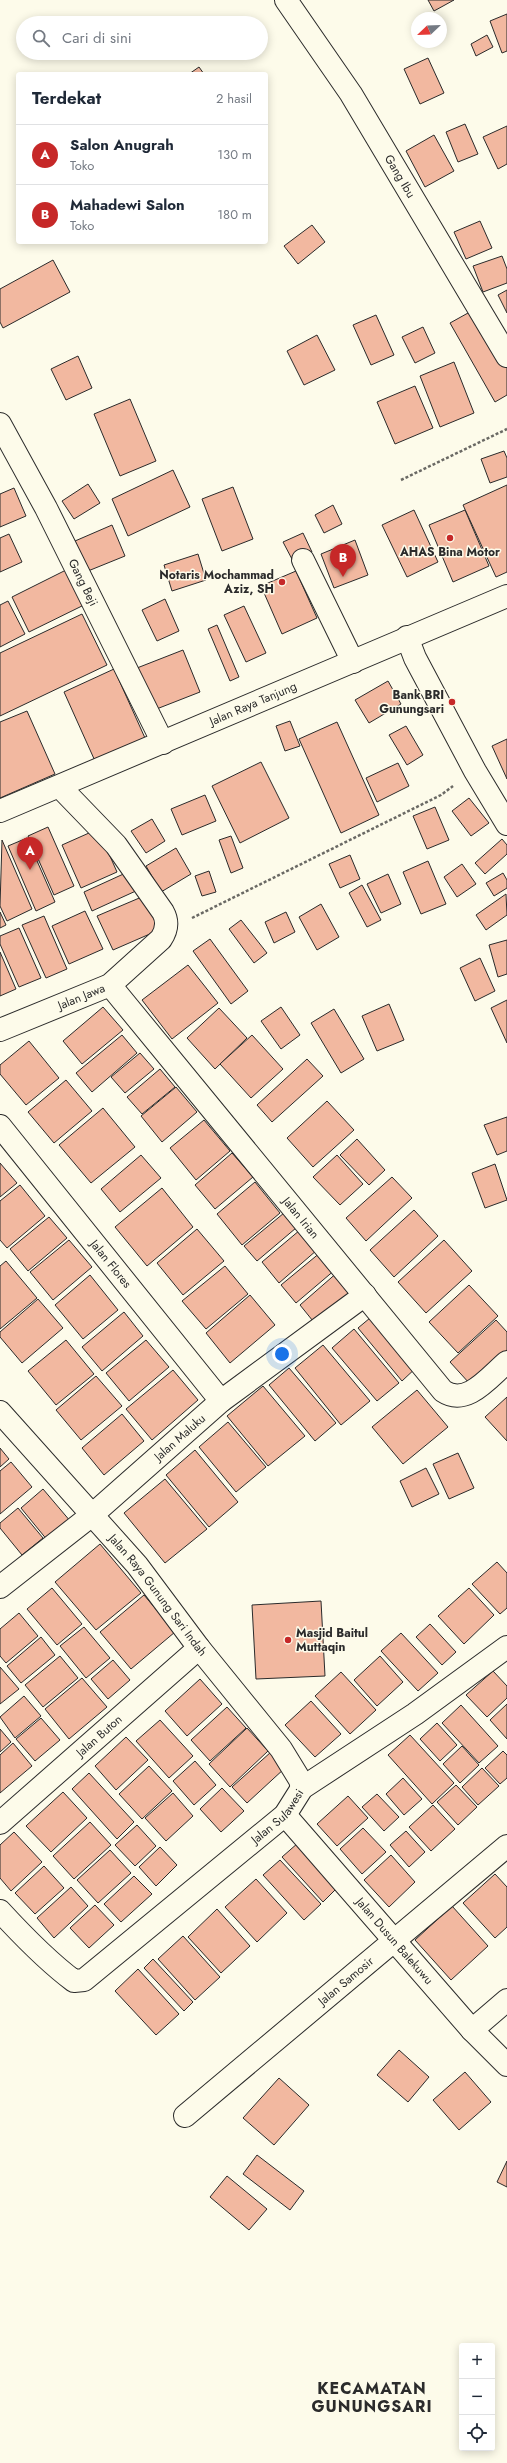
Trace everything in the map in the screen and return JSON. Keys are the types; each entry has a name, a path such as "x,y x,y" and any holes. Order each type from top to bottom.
{"street":[{"name":"Gang Ibu","path":"286,0 351,94 507,356"},
{"name":"Gang Beji","path":"0,424 46,508 163,743"},
{"path":"303,560 354,662"},
{"name":"Jalan Raya Tanjung","path":"0,811 60,787 354,662 407,637 507,596"},
{"path":"407,637 414,658 475,771 507,824"},
{"path":"60,787 116,845 164,915 158,939"},
{"name":"Jalan Jawa","path":"0,1030 110,985 158,939"},
{"name":"Jalan Irian","path":"110,985 365,1294 443,1391 449,1395 460,1396 471,1393 507,1362"},
{"name":"Jalan Flores","path":"0,1126 221,1401"},
{"name":"Jalan Maluku","path":"0,1587 92,1514 221,1401 365,1294"},
{"name":"Jalan Raya Gunung Sari Indah","path":"0,1412 92,1514 115,1543 137,1565 199,1648 281,1749 300,1780 302,1788"},
{"name":"Jalan Sulawesi","path":"0,1911 28,1942 74,1981 84,1980 285,1815 302,1788 415,1714 507,1647"},
{"name":"Jalan Buton","path":"0,1823 199,1648"},
{"name":"Jalan Dusun Balekuwu","path":"285,1815 472,2030 507,2065"},
{"name":"Jalan Samosir","path":"185,2116 395,1942 507,1846"},
{"path":"472,2030 507,2000"}],"path":[{"path":"400,480 507,429"},
{"path":"158,939 441,794 475,771"}],"building":[{"path":"428,0 454,0 434,11"},
{"path":"507,14 507,51 502,53 490,21"},
{"path":"487,35 493,47 476,56 471,44"},
{"path":"428,58 444,93 420,104 404,69"},
{"path":"199,67 203,72 192,72"},
{"path":"465,124 478,154 458,162 446,132"},
{"path":"507,126 507,164 498,169 483,137"},
{"path":"434,135 454,171 425,187 406,151"},
{"path":"480,221 492,248 466,259 454,232"},
{"path":"312,225 325,242 298,264 284,246"},
{"path":"502,256 507,269 507,283 483,292 473,266"},
{"path":"53,260 70,292 3,328 0,322 0,289"},
{"path":"507,290 507,313 498,295"},
{"path":"477,308 507,361 507,395 495,402 450,323"},
{"path":"376,315 394,355 371,365 353,325"},
{"path":"423,327 435,353 415,363 402,337"},
{"path":"317,335 335,370 304,385 287,351"},
{"path":"78,356 92,388 66,400 51,369"},
{"path":"454,362 474,413 440,427 420,376"},
{"path":"415,386 433,428 395,444 377,402"},
{"path":"130,399 156,461 120,476 94,414"},
{"path":"504,451 507,458 507,477 490,483 481,459"},
{"path":"173,470 190,507 128,536 112,499"},
{"path":"88,484 100,503 74,519 62,501"},
{"path":"507,485 507,572 496,577 463,505"},
{"path":"233,487 253,539 222,551 202,499"},
{"path":"14,488 26,516 0,527 0,494"},
{"path":"333,505 342,524 324,533 315,515"},
{"path":"414,510 438,562 407,577 382,525"},
{"path":"465,510 489,566 453,582 429,525"},
{"path":"112,525 125,556 88,571 75,541"},
{"path":"303,533 312,552 293,561 283,542"},
{"path":"9,534 22,562 0,572 0,538"},
{"path":"355,540 368,575 334,588 321,554"},
{"path":"198,554 206,580 172,591 164,565"},
{"path":"68,569 86,604 29,632 12,597"},
{"path":"296,571 317,618 282,634 261,586"},
{"path":"165,599 179,631 157,641 142,610"},
{"path":"8,601 25,634 0,647 0,605"},
{"path":"244,606 266,653 246,662 224,615"},
{"path":"82,614 107,665 0,716 0,653"},
{"path":"217,625 239,677 230,681 208,629"},
{"path":"183,650 200,692 154,710 137,668"},
{"path":"114,669 145,738 95,761 64,692"},
{"path":"388,681 401,704 369,723 355,700"},
{"path":"27,711 55,774 0,798 0,722"},
{"path":"290,721 300,746 285,751 276,726"},
{"path":"337,722 379,815 341,833 299,739"},
{"path":"406,726 423,755 407,765 389,735"},
{"path":"507,739 507,779 492,746"},
{"path":"261,762 289,818 240,843 212,786"},
{"path":"398,763 409,786 377,802 366,778"},
{"path":"205,795 216,821 182,835 171,809"},
{"path":"469,798 489,823 471,836 452,811"},
{"path":"435,807 449,840 427,849 413,816"},
{"path":"152,819 165,841 146,853 131,831"},
{"path":"48,827 74,886 54,895 28,836"},
{"path":"98,829 117,872 81,888 62,845"},
{"path":"231,836 243,868 231,873 219,840"},
{"path":"27,838 55,902 36,911 8,846"},
{"path":"502,839 507,845 507,854 485,874 475,863"},
{"path":"2,840 32,909 7,921 0,906"},
{"path":"176,848 191,874 161,892 146,866"},
{"path":"350,855 360,879 340,888 329,864"},
{"path":"428,861 446,904 421,914 403,872"},
{"path":"462,864 476,884 457,897 444,877"},
{"path":"130,871 138,890 92,911 84,892"},
{"path":"209,871 216,892 202,896 195,876"},
{"path":"503,873 507,880 507,888 494,896 486,883"},
{"path":"388,874 401,904 381,913 367,884"},
{"path":"362,885 381,920 367,927 349,893"},
{"path":"506,894 507,915 486,930 476,915"},
{"path":"144,896 159,930 113,950 97,916"},
{"path":"321,904 339,937 317,950 299,917"},
{"path":"85,911 103,949 69,964 52,926"},
{"path":"0,912 6,925 0,928"},
{"path":"286,912 295,932 274,943 265,922"},
{"path":"44,916 67,969 46,978 22,925"},
{"path":"241,920 267,953 254,963 229,929"},
{"path":"19,928 41,978 19,987 0,944 0,936"},
{"path":"210,939 248,991 231,1004 193,951"},
{"path":"507,940 507,974 498,977 489,945"},
{"path":"0,952 16,989 0,996"},
{"path":"480,958 495,991 475,1001 460,968"},
{"path":"188,965 218,1003 172,1039 142,1000"},
{"path":"507,1000 507,1043 491,1008"},
{"path":"389,1004 404,1040 377,1051 362,1016"},
{"path":"103,1007 123,1030 82,1064 63,1041"},
{"path":"281,1007 300,1035 281,1049 261,1021"},
{"path":"219,1008 247,1038 215,1069 187,1038"},
{"path":"334,1009 364,1059 341,1073 311,1023"},
{"path":"122,1035 137,1053 92,1092 76,1073"},
{"path":"252,1035 283,1069 251,1098 220,1064"},
{"path":"29,1041 59,1078 26,1105 0,1074 0,1065"},
{"path":"140,1053 154,1069 125,1093 111,1077"},
{"path":"307,1059 323,1076 272,1122 257,1105"},
{"path":"160,1069 175,1087 142,1114 127,1097"},
{"path":"66,1080 92,1111 54,1143 28,1112"},
{"path":"176,1087 197,1112 162,1142 141,1116"},
{"path":"327,1101 354,1130 313,1167 287,1138"},
{"path":"103,1108 135,1147 91,1183 59,1145"},
{"path":"507,1117 507,1151 497,1155 484,1125"},
{"path":"204,1120 230,1151 196,1180 170,1148"},
{"path":"357,1139 385,1170 369,1185 340,1155"},
{"path":"232,1153 253,1177 215,1209 195,1185"},
{"path":"141,1155 161,1178 120,1212 101,1189"},
{"path":"337,1155 363,1184 340,1205 313,1177"},
{"path":"0,1163 17,1183 0,1197"},
{"path":"495,1164 507,1200 485,1208 472,1173"},
{"path":"392,1177 412,1198 366,1241 346,1218"},
{"path":"255,1182 280,1213 242,1245 217,1214"},
{"path":"20,1185 45,1216 7,1248 0,1240 0,1201"},
{"path":"162,1188 193,1227 147,1266 115,1227"},
{"path":"414,1210 438,1236 394,1277 370,1250"},
{"path":"284,1213 296,1228 257,1261 244,1246"},
{"path":"49,1217 67,1238 28,1271 10,1249"},
{"path":"197,1229 224,1261 183,1295 157,1263"},
{"path":"300,1230 317,1250 279,1283 262,1262"},
{"path":"69,1240 92,1267 53,1300 30,1272"},
{"path":"444,1240 472,1271 426,1313 398,1282"},
{"path":"321,1252 336,1269 296,1303 281,1285"},
{"path":"6,1261 37,1298 0,1329 0,1266"},
{"path":"225,1266 248,1294 206,1329 182,1301"},
{"path":"339,1271 357,1293 317,1326 300,1305"},
{"path":"90,1275 118,1310 83,1339 55,1305"},
{"path":"469,1285 498,1316 458,1353 429,1322"},
{"path":"250,1295 275,1325 230,1363 206,1333"},
{"path":"38,1299 63,1328 22,1363 0,1337 0,1332"},
{"path":"124,1312 143,1336 102,1371 82,1347"},
{"path":"376,1313 419,1365 402,1381 358,1328"},
{"path":"496,1320 507,1332 507,1350 470,1384 450,1362"},
{"path":"354,1329 399,1383 377,1401 332,1348"},
{"path":"66,1340 94,1374 56,1405 28,1371"},
{"path":"146,1340 169,1367 129,1401 106,1373"},
{"path":"323,1345 370,1401 341,1425 295,1368"},
{"path":"289,1368 336,1423 315,1441 269,1385"},
{"path":"173,1370 198,1400 152,1440 126,1409"},
{"path":"96,1376 122,1406 81,1440 56,1410"},
{"path":"263,1386 305,1436 268,1466 227,1416"},
{"path":"417,1390 448,1427 403,1464 372,1427"},
{"path":"507,1397 507,1441 485,1417"},
{"path":"122,1414 144,1441 104,1475 82,1448"},
{"path":"228,1422 266,1467 236,1492 199,1447"},
{"path":"0,1448 9,1459 0,1467"},
{"path":"195,1450 238,1502 209,1527 166,1475"},
{"path":"458,1453 474,1488 449,1499 433,1464"},
{"path":"11,1462 32,1487 0,1514 0,1471"},
{"path":"426,1468 439,1494 412,1507 400,1481"},
{"path":"165,1479 207,1529 165,1563 124,1513"},
{"path":"43,1489 71,1522 48,1541 21,1508"},
{"path":"18,1508 43,1538 22,1555 0,1528 0,1523"},
{"path":"100,1544 141,1593 96,1630 55,1582"},
{"path":"497,1562 507,1573 507,1608 500,1614 472,1584"},
{"path":"52,1588 82,1624 57,1645 27,1609"},
{"path":"469,1588 494,1615 464,1644 438,1616"},
{"path":"144,1595 175,1632 131,1669 100,1632"},
{"name":"Masjid Baitul Muttaqin","path":"321,1601 325,1676 256,1679 252,1605"},
{"path":"19,1613 38,1636 6,1663 0,1656 0,1629"},
{"path":"430,1624 456,1652 442,1665 416,1637"},
{"path":"84,1627 110,1658 86,1678 60,1646"},
{"path":"401,1633 438,1673 418,1691 381,1651"},
{"path":"41,1637 55,1655 21,1683 7,1666"},
{"path":"60,1656 78,1678 43,1707 25,1685"},
{"path":"380,1656 403,1682 377,1706 354,1680"},
{"path":"113,1660 130,1680 108,1699 91,1679"},
{"path":"0,1667 19,1689 0,1704"},
{"path":"493,1671 507,1686 507,1698 487,1717 466,1695"},
{"path":"341,1672 376,1710 350,1734 315,1696"},
{"path":"82,1678 107,1707 69,1739 45,1709"},
{"path":"200,1679 222,1704 187,1736 165,1711"},
{"path":"24,1696 41,1716 15,1738 0,1717"},
{"path":"311,1701 341,1734 315,1757 285,1725"},
{"path":"507,1704 507,1739 490,1720"},
{"path":"461,1705 498,1746 479,1763 442,1723"},
{"path":"227,1707 246,1728 210,1761 191,1740"},
{"path":"41,1718 60,1740 35,1761 16,1739"},
{"path":"160,1720 193,1756 169,1778 136,1741"},
{"path":"437,1723 457,1745 440,1761 420,1739"},
{"path":"247,1728 268,1751 230,1787 209,1764"},
{"path":"0,1729 11,1742 0,1752"},
{"path":"410,1735 454,1783 432,1804 388,1755"},
{"path":"126,1737 148,1760 116,1790 95,1766"},
{"path":"13,1743 32,1766 0,1793 0,1755"},
{"path":"462,1746 479,1765 460,1783 443,1764"},
{"path":"503,1751 507,1755 507,1778 500,1784 485,1768"},
{"path":"271,1752 285,1768 247,1803 232,1787"},
{"path":"195,1761 216,1785 194,1805 173,1781"},
{"path":"149,1766 172,1791 142,1819 119,1794"},
{"path":"482,1768 499,1786 478,1805 462,1787"},
{"path":"89,1773 134,1822 117,1839 72,1789"},
{"path":"403,1778 422,1799 404,1815 386,1794"},
{"path":"456,1785 477,1807 458,1825 437,1802"},
{"path":"222,1788 244,1811 221,1832 200,1809"},
{"path":"63,1792 87,1818 51,1852 26,1826"},
{"path":"173,1793 193,1816 166,1841 145,1818"},
{"path":"377,1794 399,1817 384,1831 362,1807"},
{"path":"348,1796 368,1818 337,1846 317,1824"},
{"path":"433,1805 455,1829 431,1851 409,1827"},
{"path":"90,1822 111,1845 74,1879 53,1856"},
{"path":"137,1825 156,1846 135,1866 115,1845"},
{"path":"363,1828 386,1852 362,1874 340,1849"},
{"path":"406,1831 425,1852 409,1867 390,1845"},
{"path":"14,1832 42,1862 11,1891 0,1878 0,1845"},
{"path":"298,1843 338,1887 323,1902 282,1857"},
{"path":"160,1847 177,1865 156,1886 139,1867"},
{"path":"110,1850 131,1873 98,1903 77,1880"},
{"path":"391,1855 415,1882 389,1907 364,1880"},
{"path":"280,1860 321,1904 304,1920 263,1875"},
{"path":"44,1866 64,1888 35,1914 15,1893"},
{"path":"495,1874 507,1887 507,1927 495,1938 463,1903"},
{"path":"134,1876 152,1894 121,1922 104,1904"},
{"path":"256,1879 287,1913 257,1942 225,1907"},
{"path":"71,1887 88,1906 54,1938 37,1918"},
{"path":"95,1905 114,1925 89,1948 70,1928"},
{"path":"452,1906 488,1946 451,1980 415,1940"},
{"path":"217,1909 250,1946 221,1973 188,1937"},
{"path":"183,1936 220,1977 195,2000 158,1959"},
{"path":"153,1959 193,2002 184,2011 144,1968"},
{"path":"138,1969 179,2014 156,2035 115,1991"},
{"path":"399,2050 429,2077 408,2102 377,2075"},
{"path":"465,2072 491,2102 459,2130 433,2100"},
{"path":"279,2078 309,2105 274,2145 243,2118"},
{"path":"257,2155 304,2191 290,2210 243,2174"},
{"path":"507,2161 507,2187 497,2182"},
{"path":"227,2176 267,2209 249,2230 210,2197"}],"place":[{"name":"AHAS Bina Motor","path":"450,538"},
{"name":"Mahadewi Salon","path":"343,577"},
{"name":"Notaris Mochammad Aziz, SH","path":"282,582"},
{"name":"Bank BRI Gunungsari","path":"452,702"},
{"name":"Salon Anugrah","path":"30,870"},
{"name":"Masjid Baitul Muttaqin","path":"288,1640"}],"district":[{"name":"KECAMATAN GUNUNGSARI","path":"372,2397"}]}
